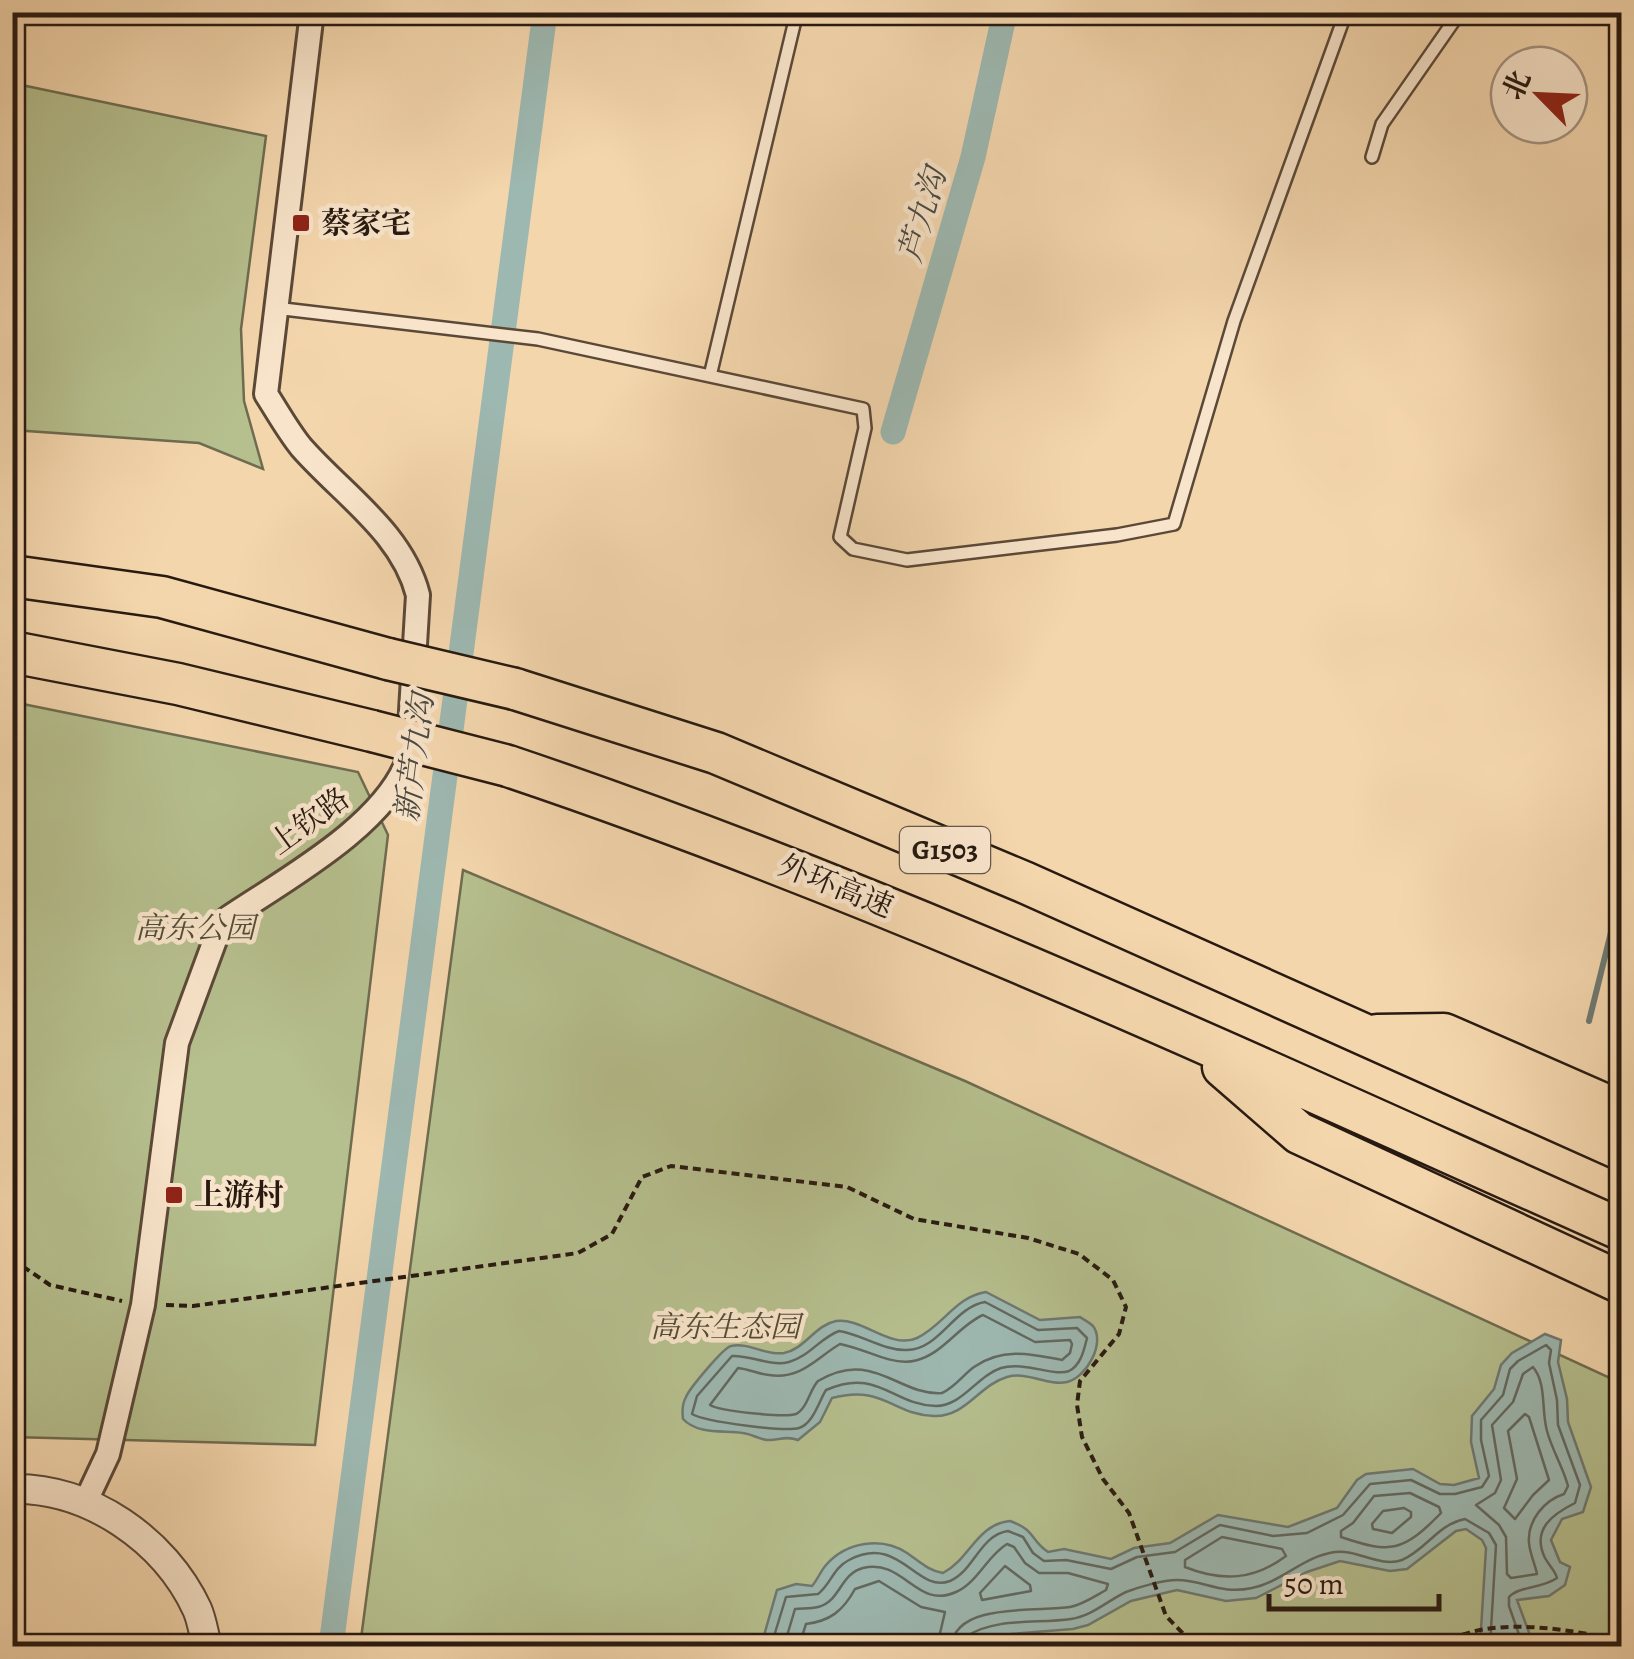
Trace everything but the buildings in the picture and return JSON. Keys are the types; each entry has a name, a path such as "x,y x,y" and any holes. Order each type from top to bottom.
{"highway":[{"name":"G1503","path":"12,576 162,597 388,659 515,688 716,753 1026,884 1622,1150"},
{"name":"外环高速","path":"12,652 178,684 372,730 508,766 631,807 820,878 996,952 1622,1230"},
{"path":"1366,1036 1444,1034 1622,1112"},
{"path":"1190,1038 1299,1133 1622,1283"}],"street":[{"name":"上钦路","path":"85,1503 108,1454 143,1305 176,1044 218,932 228,918 374,815 401,780 408,760 418,595 411,569 355,501 300,446 266,394 312,12"},
{"path":"12,1489 32,1489 85,1503 130,1525 168,1564 197,1610 207,1646"}],"lane":[{"path":"710,376 798,12"},
{"path":"274,308 538,338 863,409 865,428 840,537 853,549 907,560 1117,535 1174,524 1234,321 1346,12"},
{"path":"1372,157 1382,124 1460,12"}],"path":[{"path":"328,1288 578,1253 612,1234 642,1177 671,1166 847,1186 914,1219 1028,1238 1079,1254 1114,1280 1126,1306 1119,1334 1080,1380 1077,1404 1082,1437 1104,1480 1128,1513 1166,1616 1195,1646"},
{"path":"1439,1646 1480,1630 1562,1628 1622,1641"}],"green space":[{"path":"12,83 266,136 241,329 244,401 263,469 199,443 13,430"},
{"name":"高东公园","path":"13,702 358,772 388,835 315,1445 13,1437"},
{"name":"高东生态园","path":"463,870 965,1081 1621,1383 1621,1646 360,1646"}],"water":[{"path":"986,1292 1040,1320 1080,1317 1090,1323 1097,1341 1087,1367 1067,1382 1007,1377 945,1415 920,1414 864,1395 832,1398 820,1422 798,1440 767,1440 743,1433 704,1430 683,1419 683,1405 689,1393 714,1360 731,1346 784,1353 836,1321 907,1341 926,1332 966,1299"},
{"path":"1545,1334 1561,1340 1558,1362 1568,1422 1591,1487 1583,1512 1562,1519 1551,1540 1560,1562 1570,1567 1565,1585 1549,1596 1517,1600 1534,1646 1480,1646 1486,1548 1482,1540 1466,1529 1456,1531 1407,1569 1390,1571 1340,1561 1307,1572 1256,1598 1226,1601 1177,1590 1131,1601 1073,1629 1011,1634 960,1646 761,1646 777,1590 796,1584 812,1586 834,1557 865,1544 887,1544 943,1573 981,1535 1010,1521 1025,1528 1048,1552 1064,1549 1111,1559 1134,1548 1170,1543 1218,1515 1288,1527 1337,1508 1366,1474 1413,1469 1440,1484 1454,1485 1479,1478 1471,1442 1472,1416 1494,1389 1501,1365 1512,1353"}],"waterway":[{"name":"新芦九沟","path":"331,1646 545,12"},
{"name":"芦九沟","path":"893,432 973,157 1005,12"},
{"path":"1589,1021 1622,888"}],"place":[{"name":"蔡家宅","path":"301,223"},
{"name":"上游村","path":"174,1195"}]}
